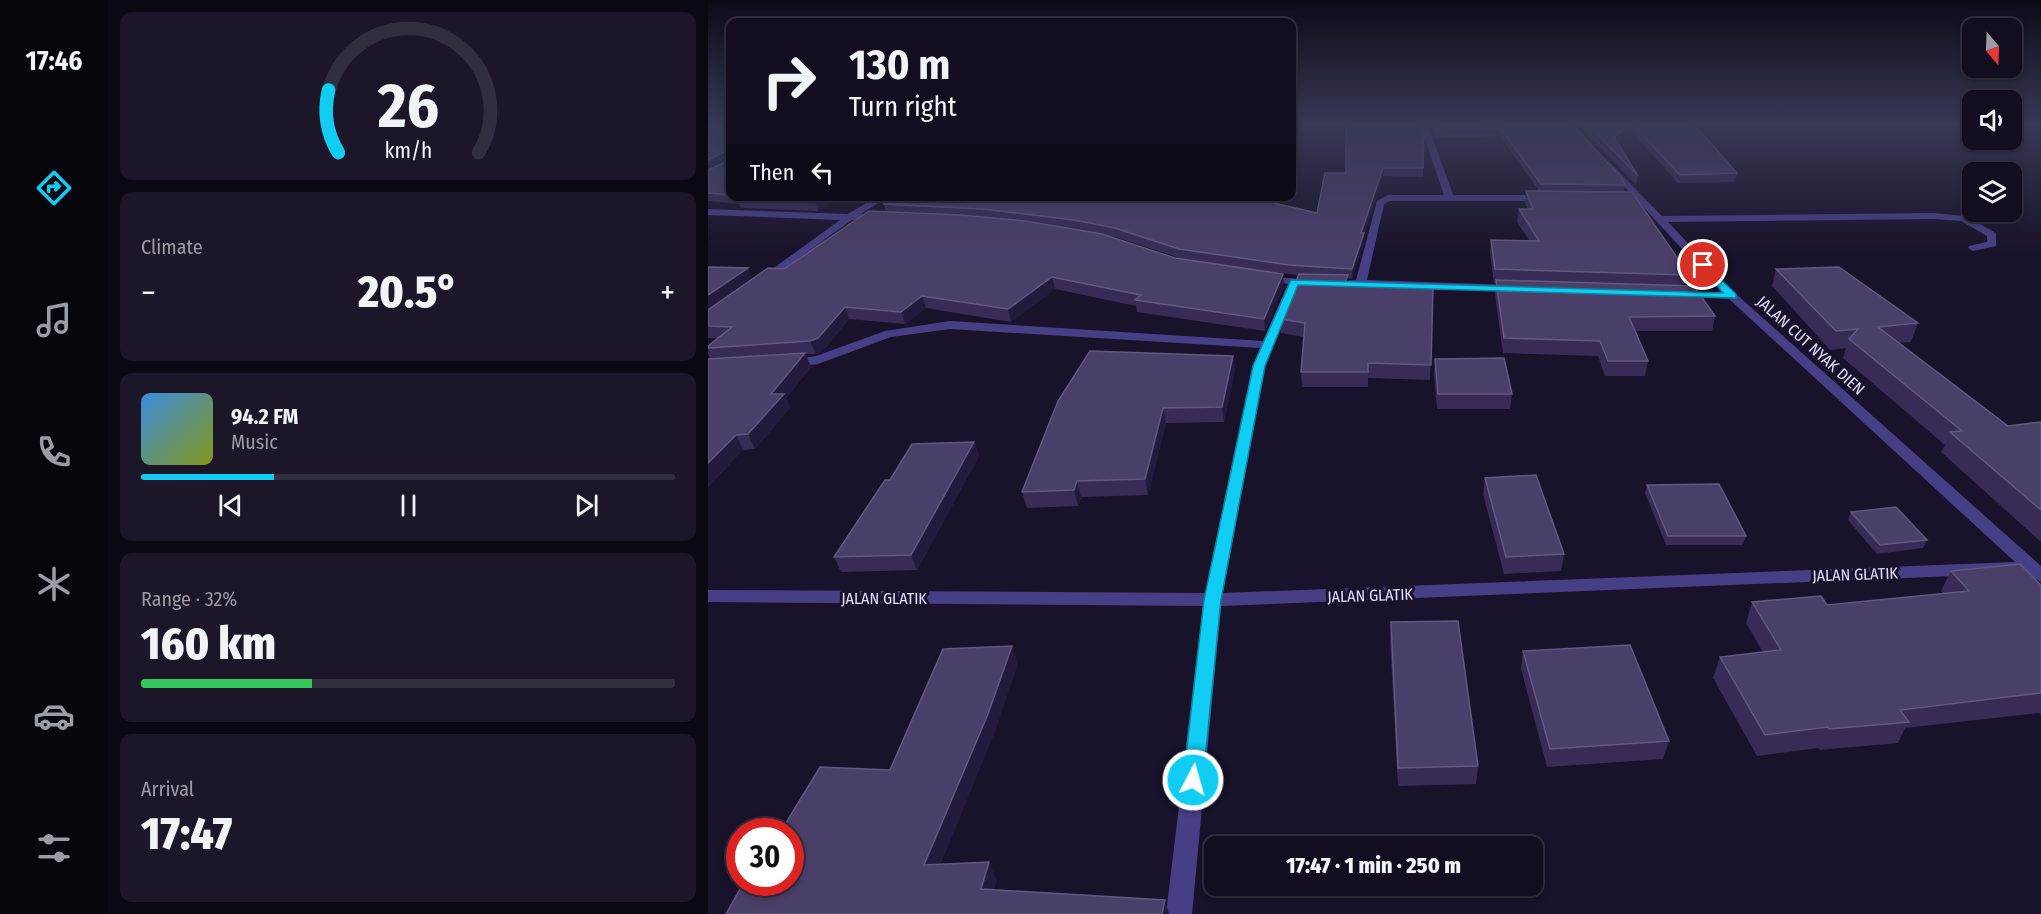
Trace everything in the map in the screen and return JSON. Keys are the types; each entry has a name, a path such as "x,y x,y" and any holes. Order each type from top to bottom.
{"street":[{"path":"1439,168 1449,196"},
{"name":"JALAN CUT NYAK DIEN","path":"1609,168 1635,199 1660,219 1732,296 2036,571"},
{"path":"1361,283 1380,203 1388,198 1449,196 1550,198"},
{"path":"755,286 850,217 877,201"},
{"path":"708,212 895,218"},
{"path":"1660,219 1934,216 1963,218 1992,235 1992,244 1973,248"},
{"path":"1253,276 1294,282 1523,288"},
{"path":"1179,914 1213,600 1259,366 1294,282"},
{"path":"1674,294 1732,296"},
{"path":"775,365 818,360 889,334 950,325 1268,345"},
{"name":"JALAN GLATIK","path":"708,596 1213,600 2036,571"}],"building":[{"path":"726,168 726,195 708,193 708,170"},
{"path":"1346,168 1423,168 1383,168 1361,233 1364,233 1352,269 1289,265 1179,249 1115,228 1074,220 982,209 884,204 888,201 1265,201 1317,213 1325,173 1346,173"},
{"path":"1529,168 1612,168 1625,185 1541,184"},
{"path":"1673,168 1732,168 1737,173 1680,175"},
{"path":"1526,191 1632,192 1687,272 1684,272 1686,275 1495,269 1491,240 1539,241 1519,209 1533,209"},
{"path":"869,211 960,215 1025,221 1102,234 1175,258 1283,274 1264,319 1135,300 1141,295 1052,277 1008,309 922,296 901,312 845,307 818,338 810,341 708,348 732,327 708,326 708,310 768,268 784,269"},
{"path":"708,267 748,268 708,295"},
{"path":"1839,267 1918,323 1878,327 2008,426 2041,422 2041,510 1950,432 1962,431 1849,339 1858,329 1836,331 1776,269"},
{"path":"1299,274 1348,275 1344,285 1433,288 1431,365 1368,363 1368,372 1301,372 1305,323 1280,319"},
{"path":"1496,280 1694,286 1715,316 1629,317 1648,361 1608,361 1600,341 1504,338"},
{"path":"1090,351 1233,356 1222,407 1163,408 1145,479 1077,481 1074,490 1022,492 1058,401"},
{"path":"805,353 771,394 784,394 748,434 736,435 708,463 708,359"},
{"path":"1504,358 1512,394 1438,394 1435,359"},
{"path":"974,442 911,555 834,557 885,480 890,480 912,444"},
{"path":"1536,475 1564,554 1506,557 1485,478"},
{"path":"1719,484 1746,536 1668,536 1647,485"},
{"path":"1896,507 1927,540 1880,545 1851,512"},
{"path":"2020,564 2041,585 2041,693 1900,710 1909,722 1829,729 1828,727 1765,735 1720,657 1781,650 1752,602 1821,596 1827,605 1969,591 1951,571"},
{"path":"1458,621 1478,766 1398,768 1391,622"},
{"path":"1630,645 1669,741 1550,749 1523,651"},
{"path":"1012,646 988,714 924,865 989,862 981,889 1165,900 1162,914 726,914 736,896 804,896 804,818 789,818 820,767 890,770 943,649"}],"route":[{"path":"1193,780 1213,600 1259,366 1294,282 1732,296 1703,265"}]}
